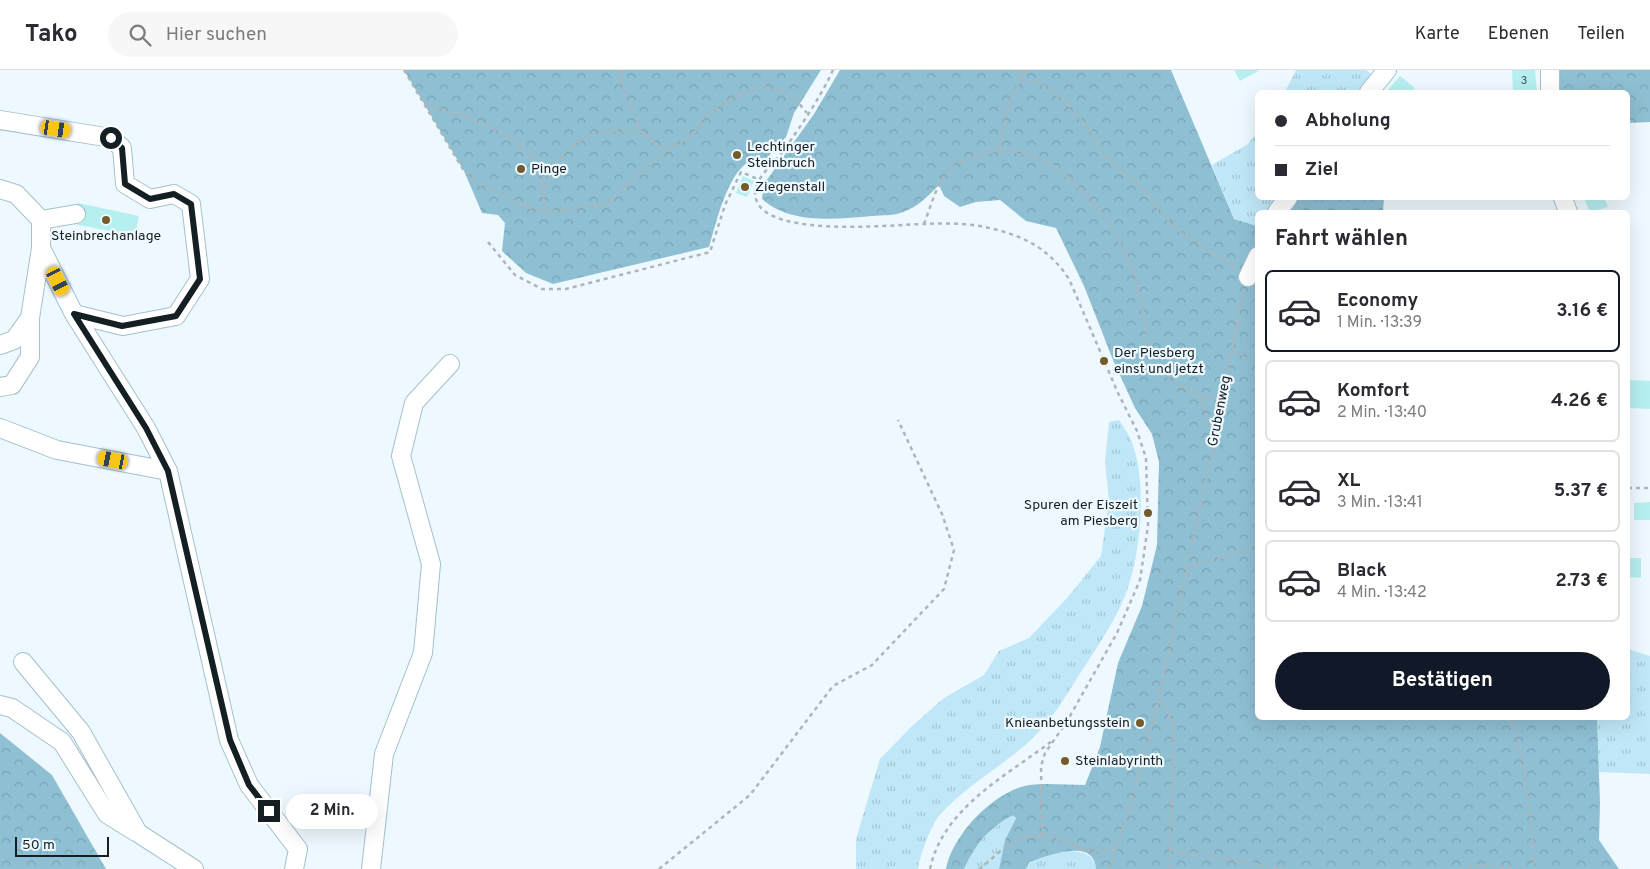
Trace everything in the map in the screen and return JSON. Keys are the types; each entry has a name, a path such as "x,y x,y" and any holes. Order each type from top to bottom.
{"street":[{"path":"1371,90 1387,70"},
{"path":"1550,70 1550,90"},
{"path":"0,120 111,138 122,148 125,184 150,199 174,194 191,204 200,279 176,316 122,326 74,314"},
{"path":"0,189 16,194 41,220 41,248 30,318 30,357 12,386 0,387"},
{"path":"1279,210 1286,200"},
{"path":"41,220 76,214"},
{"path":"41,248 74,314 146,428 168,471 230,740 249,785 298,849 294,869"},
{"path":"1248,277 1255,262"},
{"path":"0,345 14,340 30,318"},
{"path":"371,869 384,754 423,653 430,564 400,456 414,403 450,364"},
{"path":"0,428 57,450 168,471"},
{"path":"23,662 81,732 138,834"},
{"path":"0,705 12,708 62,742 107,814 194,869"}],"path":[{"path":"404,70 464,171 481,185 521,205 545,212 606,204 665,152 695,132 704,117 734,97 760,87 778,89 796,100 808,114"},
{"path":"621,70 620,78 640,131 665,152"},
{"path":"833,70 795,134 757,185 755,198 757,204 770,213 799,224 815,227 924,224 984,226 1009,233 1046,251 1060,265 1077,295 1118,393 1137,431 1146,458 1148,526 1140,580 1117,633 1077,706 1045,753 1041,766 1042,836"},
{"path":"1017,70 1022,79 1040,83 1066,102 1091,131 1105,156 1138,184 1175,228 1248,277"},
{"path":"1001,150 1005,117 1026,70"},
{"path":"424,105 455,112 516,142 535,162 544,186 545,212"},
{"path":"544,186 565,151 595,131 640,131"},
{"path":"924,224 939,185 951,168 973,157 1001,150 1030,156 1056,168 1082,190 1100,210 1117,238 1134,275 1149,348 1166,375 1196,395 1208,400 1224,399"},
{"path":"488,242 515,275 542,289 566,289 710,252 726,205 741,172 760,180"},
{"name":"Grubenweg","path":"1110,869 1135,789 1158,701 1218,430 1238,316 1248,277"},
{"path":"1232,351 1255,361"},
{"path":"1196,395 1210,426 1218,430"},
{"path":"659,869 750,794 833,686 872,665 944,589 954,550 942,514 898,420"},
{"path":"1630,488 1650,488"},
{"path":"1187,567 1246,550 1255,552"},
{"path":"1158,701 1162,703 1173,721 1172,850 1170,869"},
{"path":"1512,720 1518,740 1529,809 1535,869"},
{"path":"930,869 938,843 950,823 964,808 1055,739"},
{"path":"979,869 1019,840 1042,836 1050,836 1091,852 1103,852 1116,847"},
{"path":"1172,850 1284,869"},
{"path":"1460,869 1483,865 1513,869"}],"green space":[{"path":"404,70 821,70 794,113 786,137 765,160 750,161 735,176 719,213 709,247 553,284 526,273 502,251 505,223 498,215 482,213 464,171"},
{"path":"840,70 1171,70 1234,219 1255,225 1255,720 1597,720 1600,803 1599,840 1619,869 1096,869 1093,859 1087,853 1068,851 1029,862 1026,869 999,869 1005,840 1016,818 1013,815 990,831 973,852 964,869 946,869 957,842 966,829 977,816 1003,795 1030,785 1085,785 1100,747 1118,663 1142,606 1157,545 1159,462 1152,434 1135,408 1113,360 1084,286 1056,228 1026,221 1000,200 976,202 960,207 944,196 939,185 922,201 908,210 888,215 829,219 800,217 786,213 762,199 764,184 814,114"},
{"path":"1296,70 1366,70 1379,80 1371,90 1286,90"},
{"path":"1559,70 1650,70 1650,122 1630,123 1630,90 1560,90"},
{"path":"1255,135 1255,200 1286,200 1279,210 1255,210 1255,225 1234,219 1212,165 1248,144"},
{"path":"1286,200 1384,200 1383,210 1279,210"},
{"path":"1119,420 1130,437 1136,457 1141,496 1140,518 1131,579 1121,606 1099,644 1059,707 1039,732 1021,749 960,795 939,816 926,842 918,869 856,869 856,839 880,759 912,726 944,698 984,675 999,651 1029,638 1068,597 1101,556 1109,501 1105,462 1109,422"},
{"path":"1630,650 1650,656 1650,774 1599,772 1597,720 1630,720"},
{"path":"0,733 52,775 106,869 0,869"},
{"path":"1013,814 1016,817 1005,840 999,869 964,869 984,837 996,825"},
{"path":"1066,851 1086,854 1093,859 1096,869 1026,869 1029,862"}],"building":[{"path":"1234,70 1260,70 1240,81"},
{"path":"1512,70 1535,70 1537,90 1513,90"},
{"path":"1400,76 1415,88 1413,90 1388,90"},
{"name":"Ziegenstall","path":"743,176 754,181 747,197 736,193"},
{"path":"1585,200 1605,200 1608,207 1597,210 1589,210"},
{"name":"Steinbrechanlage","path":"78,203 139,216 135,236 74,224"},
{"path":"1630,380 1650,381 1650,409 1630,408"},
{"path":"1650,502 1650,520 1634,520 1634,503"},
{"path":"1630,558 1641,558 1641,578 1630,577"}],"place":[{"name":"Lechtinger Steinbruch","path":"737,155"},
{"name":"Pinge","path":"521,169"},
{"name":"Ziegenstall","path":"745,187"},
{"name":"Steinbrechanlage","path":"106,220"},
{"name":"Der Piesberg einst und jetzt","path":"1104,361"},
{"name":"Spuren der Eiszeit am Piesberg","path":"1148,513"},
{"name":"Knieanbetungsstein","path":"1140,723"},
{"name":"Steinlabyrinth","path":"1065,761"}],"route":[{"path":"111,138 122,148 125,184 150,199 174,194 191,204 200,279 176,316 122,326 74,314 146,428 168,471 230,740 249,785 269,811"}]}
